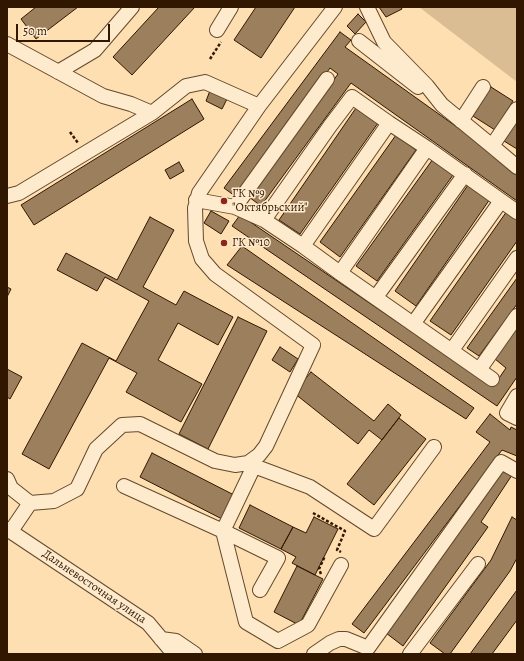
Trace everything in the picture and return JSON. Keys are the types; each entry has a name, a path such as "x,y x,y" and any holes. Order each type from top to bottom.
{"street":[{"path":"58,72 95,50 132,7"},
{"path":"219,35 231,7"},
{"path":"335,7 259,106 199,193 194,208 196,241 202,259 215,274 313,345 266,446 251,464 223,531 246,622 278,641 285,631 308,625 341,565"},
{"path":"367,7 384,42 428,86 442,105"},
{"path":"359,41 442,105 517,167"},
{"path":"7,44 103,96 131,104 152,113"},
{"path":"235,207 327,79"},
{"path":"7,196 20,193 152,113 186,86 205,82 259,106"},
{"path":"461,121 483,87"},
{"path":"264,220 352,97 465,174 517,212"},
{"path":"492,146 517,108"},
{"path":"303,246 389,123"},
{"path":"340,273 427,148"},
{"path":"376,297 465,174"},
{"path":"196,200 235,207 264,220 492,379"},
{"path":"413,324 501,201"},
{"path":"452,350 517,258"},
{"path":"479,370 517,316"},
{"path":"517,396 507,413 517,418"},
{"path":"7,479 11,488 30,503 54,501 77,489 96,449 122,425 140,424 215,461 235,465 251,464 310,487 374,529 434,447"},
{"path":"314,654 330,643 339,639 346,639 372,651 501,462 517,471"},
{"path":"124,486 278,558 260,590"},
{"path":"9,530 30,503"},
{"name":"Дальневосточная улица","path":"9,530 148,623 174,654"},
{"path":"410,654 478,564"},
{"path":"161,639 176,641 195,654"}],"path":[{"path":"210,59 219,35"}],"shaded area":[{"path":"419,7 517,7 517,82"}],"building":[{"path":"36,7 78,7 36,39 21,19"},
{"path":"159,7 195,7 132,75 113,57"},
{"path":"256,7 295,7 261,58 234,40"},
{"path":"379,7 401,7 402,9 386,17"},
{"path":"358,14 366,22 355,34 347,26"},
{"path":"340,32 351,40 345,47 517,170 517,201 351,83 261,206 249,197 338,74 330,68 235,196 224,188"},
{"path":"491,87 513,101 495,130 473,116"},
{"path":"211,88 228,97 222,109 206,101"},
{"path":"192,99 204,119 34,225 21,205"},
{"path":"356,108 378,123 300,234 279,220"},
{"path":"517,121 517,149 504,141"},
{"path":"396,135 416,150 340,257 320,242"},
{"path":"433,159 453,175 377,281 356,266"},
{"path":"179,162 184,171 170,179 165,170"},
{"path":"468,185 490,199 416,306 395,291"},
{"path":"211,211 229,221 221,234 204,223"},
{"path":"507,211 517,218 517,241 451,335 430,321"},
{"path":"240,215 493,387 506,368 495,359 517,328 517,377 497,406 232,226"},
{"path":"150,217 174,230 143,287 176,305 184,291 233,317 218,345 178,323 158,360 202,384 181,422 126,392 137,373 109,358 49,469 22,454 82,343 116,361 149,301 105,277 97,291 57,270 66,253 117,280"},
{"path":"242,246 474,408 466,419 227,265"},
{"path":"517,278 517,304 479,356 467,348"},
{"path":"7,287 11,289 7,297"},
{"path":"238,317 267,331 208,449 179,434"},
{"path":"280,347 298,359 290,372 272,360"},
{"path":"7,369 22,377 10,399 7,397"},
{"path":"311,372 374,421 388,404 401,415 382,440 369,430 358,444 294,393"},
{"path":"490,414 510,430 511,427 517,430 517,456 502,450 364,633 352,624 490,442 476,432"},
{"path":"399,418 426,439 374,505 347,484"},
{"path":"152,453 236,496 224,520 140,477"},
{"path":"502,469 512,475 481,522 488,527 403,646 386,633"},
{"path":"250,505 293,527 281,549 239,528"},
{"path":"314,517 338,529 315,575 292,563 296,557 281,549 293,527 306,533"},
{"path":"512,517 517,520 517,558 510,571 450,654 445,654 430,643 491,560"},
{"path":"297,566 323,579 299,625 274,612"},
{"path":"517,590 517,620 492,654 470,654"}],"place":[{"name":"ГК №9 \"Октябрьский\"","path":"224,201"},
{"name":"ГК №10","path":"224,243"}]}
